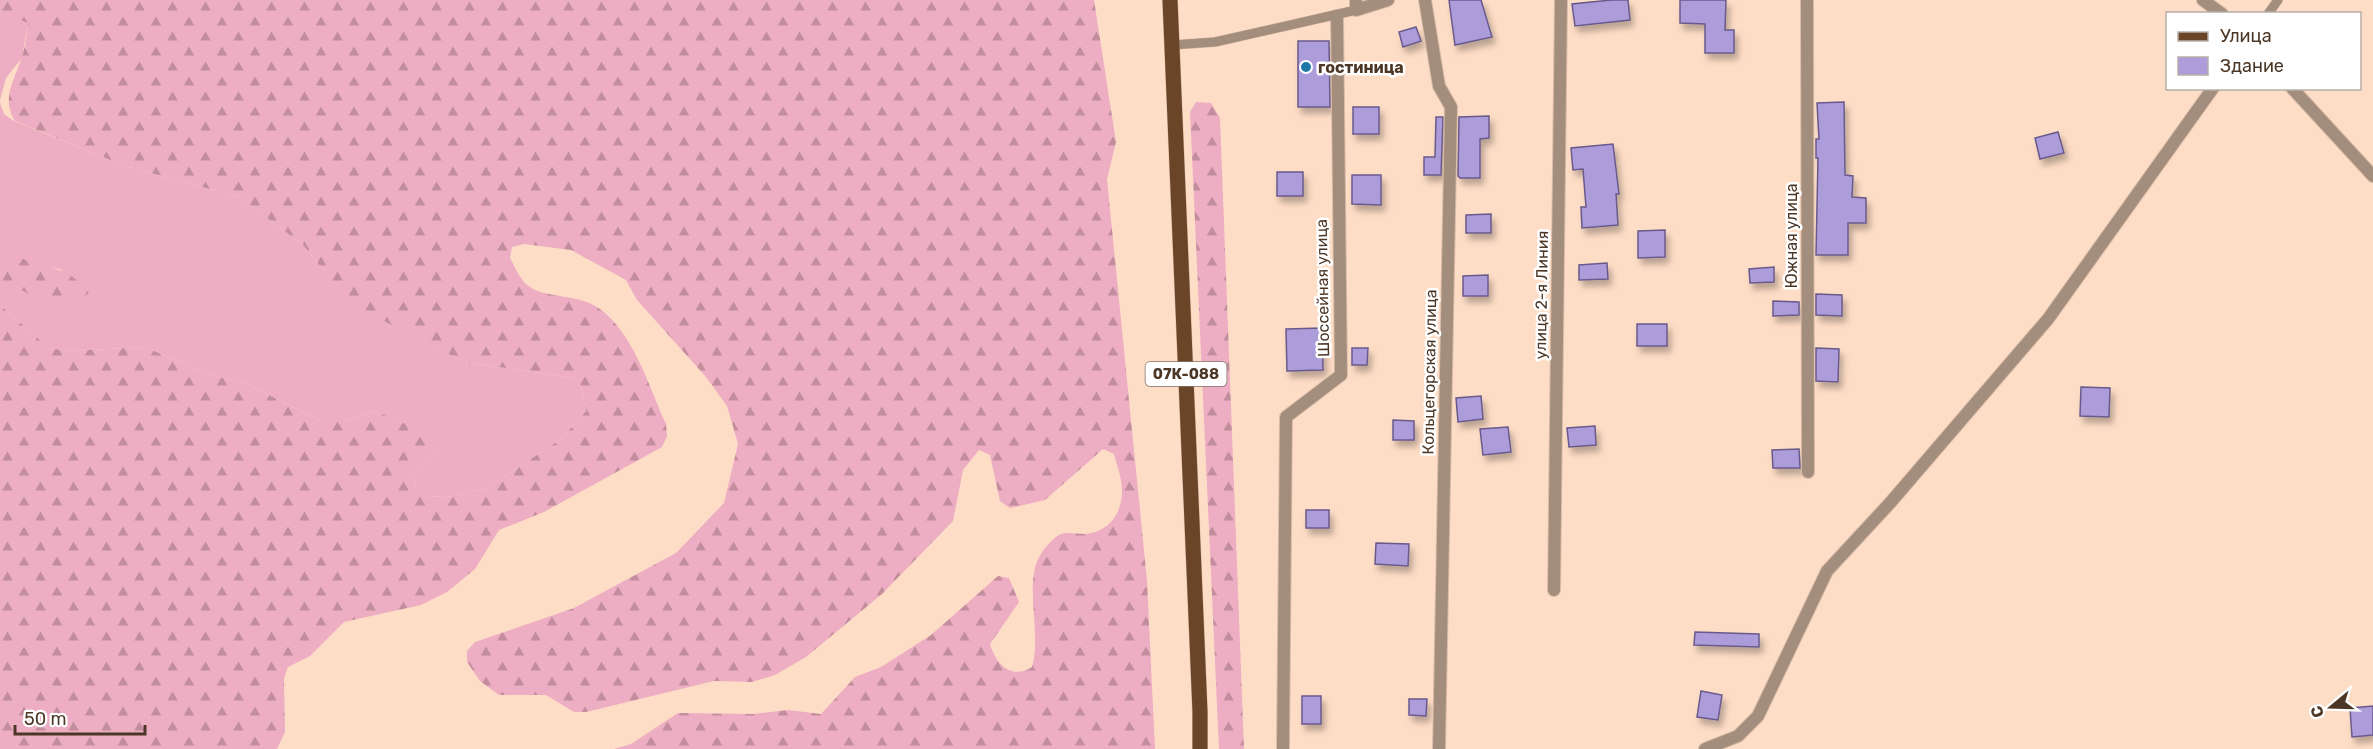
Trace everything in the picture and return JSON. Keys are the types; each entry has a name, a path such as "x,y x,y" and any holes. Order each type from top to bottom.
{"main road":[{"name":"07К-088","path":"1170,0 1200,749"}],"street":[{"path":"1356,5 1388,0"},
{"name":"Кольцегорская улица","path":"1425,0 1439,86 1451,107 1439,749"},
{"name":"улица 2-я Линия","path":"1554,590 1561,0"},
{"name":"Южная улица","path":"1807,0 1808,472"},
{"path":"2204,0 2219,12"},
{"name":"Шоссейная улица","path":"1283,749 1286,417 1341,375 1337,16"},
{"path":"1705,749 1738,736 1758,716 1827,571 1890,503 2048,319 2212,90"},
{"path":"2294,90 2373,176"}],"lane":[{"path":"1172,45 1215,42 1337,16 1356,5"}],"green space":[{"path":"0,0 1094,0 1116,142 1107,179 1147,581 1155,749 614,749 631,744 678,713 753,714 788,710 821,714 855,677 881,667 931,635 998,576 1009,578 1019,602 990,644 996,658 1006,668 1018,672 1032,667 1035,654 1033,582 1039,557 1051,541 1061,534 1093,533 1107,526 1119,507 1122,486 1114,454 1103,449 1045,500 1010,508 1000,501 990,455 979,450 963,470 953,521 882,594 806,657 775,675 752,682 714,681 586,712 574,712 546,695 499,695 480,681 467,662 467,651 475,642 574,608 676,553 724,503 738,444 727,406 706,377 637,300 626,280 571,250 524,244 512,247 510,258 527,285 544,293 574,298 594,305 615,323 625,336 641,365 666,424 667,436 662,447 544,512 499,530 475,569 447,592 421,605 344,622 310,656 288,667 284,679 285,732 277,749 0,749 0,305 49,348 69,351 145,347 210,375 247,384 321,421 344,421 376,411 436,437 437,449 419,465 413,475 416,487 425,496 447,497 486,489 561,439 586,411 581,386 574,378 464,362 337,297 328,276 303,245 239,197 125,166 15,121 9,104 9,96 23,52 28,23 0,11"},
{"path":"0,11 28,22 22,58 6,78 0,100"},
{"path":"1196,102 1211,103 1220,118 1244,749 1219,749 1190,112"},
{"path":"0,103 4,114 14,121 125,166 239,197 303,245 328,276 338,297 464,362 574,378 581,386 586,411 561,439 486,489 447,497 424,496 416,487 413,475 419,465 437,449 435,437 376,411 344,421 321,421 247,384 210,375 145,347 69,351 49,348 0,305 0,283 7,284 63,270 29,263 0,252"},
{"path":"0,252 50,267 73,277 89,293 64,305 53,305 13,286 0,283"}],"building":[{"path":"1449,0 1481,0 1492,37 1455,45"},
{"path":"1628,0 1630,20 1575,26 1572,4"},
{"path":"1680,0 1726,0 1725,30 1734,30 1734,53 1705,53 1705,24 1680,23"},
{"path":"1416,27 1421,41 1403,47 1399,32"},
{"path":"1298,41 1329,41 1330,107 1298,107"},
{"path":"1844,102 1845,175 1853,176 1852,197 1866,198 1866,223 1848,223 1848,255 1816,255 1818,158 1816,158 1816,139 1819,139 1817,103"},
{"path":"1353,107 1379,107 1379,134 1353,134"},
{"path":"1489,116 1489,138 1480,139 1480,178 1460,178 1458,176 1459,117"},
{"path":"1436,117 1443,117 1441,175 1424,175 1424,157 1435,157"},
{"path":"2058,132 2064,153 2040,159 2035,138"},
{"path":"1613,144 1619,194 1616,194 1618,225 1582,228 1581,207 1586,207 1583,169 1573,170 1571,148"},
{"path":"1277,172 1303,172 1303,196 1277,196"},
{"path":"1352,175 1381,175 1381,205 1352,204"},
{"path":"1491,214 1491,233 1466,233 1466,215"},
{"path":"1665,230 1665,257 1638,258 1638,231"},
{"path":"1607,263 1608,279 1579,280 1579,265"},
{"path":"1774,267 1774,282 1750,283 1749,269"},
{"path":"1488,275 1488,296 1463,296 1463,276"},
{"path":"1816,294 1842,295 1842,316 1816,315"},
{"path":"1773,301 1799,302 1799,315 1773,316"},
{"path":"1637,324 1667,324 1667,346 1637,346"},
{"path":"1322,328 1323,370 1287,371 1286,329"},
{"path":"1352,348 1368,348 1367,365 1352,365"},
{"path":"1816,348 1839,349 1838,382 1816,381"},
{"path":"2081,387 2110,388 2109,417 2080,416"},
{"path":"1481,396 1483,419 1458,422 1456,398"},
{"path":"1393,420 1414,421 1414,440 1393,440"},
{"path":"1595,426 1596,445 1569,447 1567,428"},
{"path":"1508,427 1511,452 1483,455 1480,429"},
{"path":"1799,449 1800,468 1773,468 1772,450"},
{"path":"1306,510 1329,510 1329,528 1306,528"},
{"path":"1376,543 1409,544 1408,566 1375,564"},
{"path":"1695,632 1759,634 1759,647 1694,645"},
{"path":"1701,691 1722,695 1718,720 1697,717"},
{"path":"1302,696 1321,696 1321,724 1302,724"},
{"path":"1409,699 1427,699 1426,716 1409,715"},
{"path":"2373,706 2373,735 2352,737 2350,708"}],"place":[{"name":"гостиница","path":"1306,67"}]}
